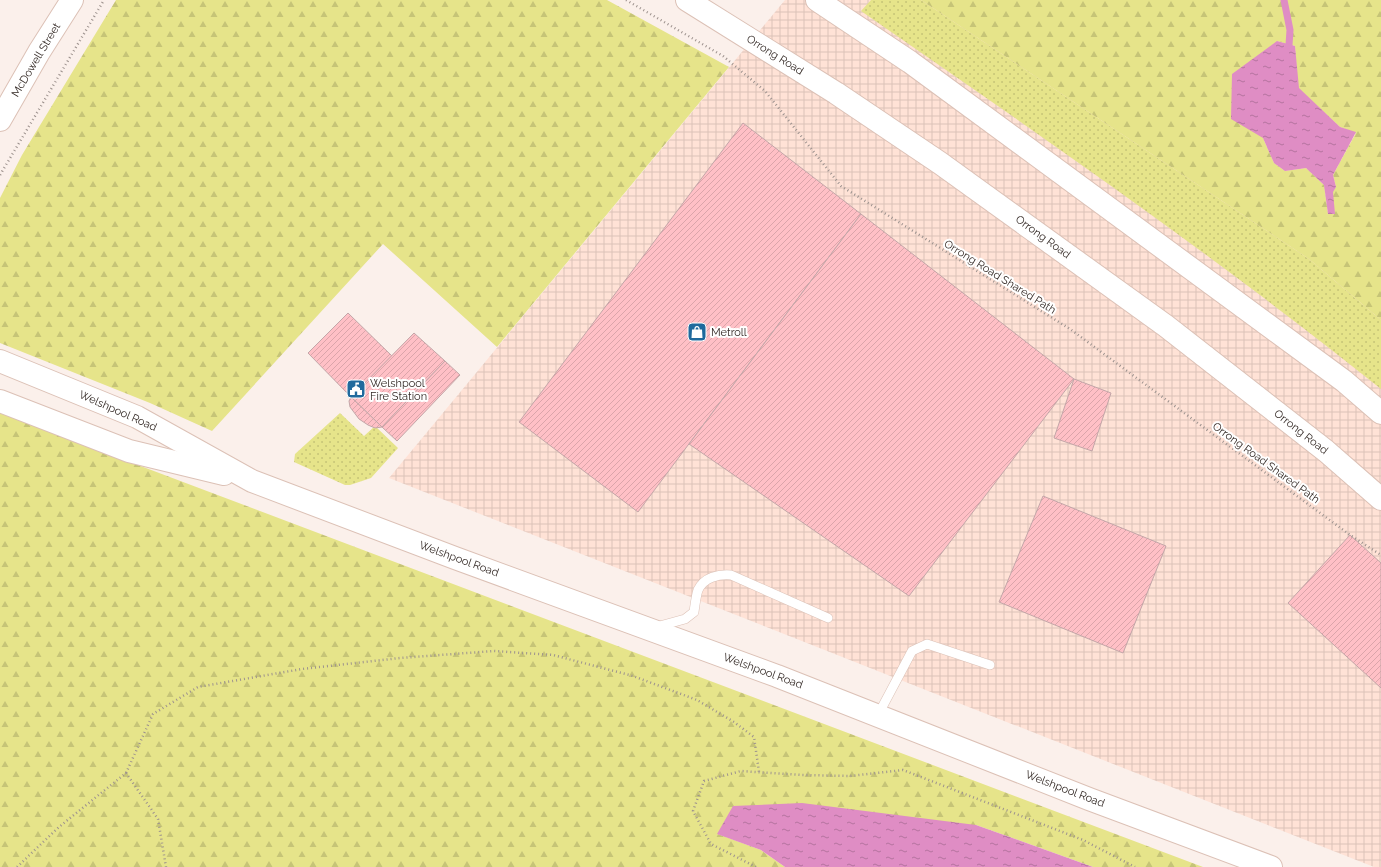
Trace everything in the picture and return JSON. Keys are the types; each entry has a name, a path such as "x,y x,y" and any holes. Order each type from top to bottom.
{"main road":[{"name":"McDowell Street","path":"0,120 39,52 72,0"},
{"name":"Orrong Road","path":"687,0 836,93 940,163 1166,326 1326,451 1381,498"},
{"path":"817,0 910,62 1344,381 1381,413"},
{"name":"Welshpool Road","path":"0,362 137,417 252,481"},
{"name":"Welshpool Road","path":"0,401 129,451 252,481 455,558 777,676 1089,799 1271,867"}],"lane":[{"path":"649,629 685,619 690,616 694,612 698,590 706,580 720,574 731,575 828,618"},
{"path":"878,716 912,650 927,644 990,665"}],"path":[{"path":"0,175 104,0"},
{"name":"Orrong Road Shared Path","path":"626,0 723,56 766,92 841,186 1070,329 1350,535 1381,555"},
{"path":"17,867 59,827 126,773 153,714 198,687 302,669 400,658 494,650 553,655 633,676 697,700 734,722 754,737 759,772"},
{"path":"756,867 711,844 694,811 704,781 741,771 802,775 850,776 903,770 1083,840 1135,867"},
{"path":"126,773 158,819 166,867"}],"shaded area":[{"path":"785,0 1381,0 1381,867 1374,867 389,478"}],"green space":[{"path":"116,0 607,0 729,67 497,347 383,244 212,431 150,403 0,343 0,198 22,155"},
{"path":"871,0 921,0 1309,259 1381,320 1381,389 1335,352 1159,220 861,11"},
{"path":"921,0 1381,0 1381,320 1309,259","holes":["1277,41 1295,46 1298,88 1340,127 1356,133 1333,175 1336,187 1333,191 1328,214 1324,185 1306,168 1285,171 1274,163 1263,138"]},
{"path":"0,413 1203,867 1093,867 976,825 718,834 761,850 785,867 0,867"},
{"path":"340,413 364,436 375,426 398,448 371,478 350,485 345,485 294,462 295,454"}],"water":[{"path":"1277,41 1295,46 1299,88 1340,127 1356,132 1333,175 1336,187 1333,192 1335,214 1328,214 1324,185 1306,168 1285,171 1274,163 1263,138 1231,119 1232,74"},
{"path":"802,803 976,825 1093,867 785,867 761,850 717,834 733,806"}],"building":[{"path":"743,123 861,214 638,512 519,422"},
{"path":"861,214 1074,379 909,596 689,444"},
{"path":"348,313 392,356 351,397 308,353"},
{"path":"414,333 445,361 382,427 351,397"},
{"path":"445,361 460,375 397,441 382,427"},
{"path":"1074,379 1111,393 1092,451 1054,438"},
{"path":"351,397 382,427 375,428 359,419 350,407 349,401"},
{"path":"1043,496 1166,546 1123,653 999,602"},
{"path":"1350,535 1381,563 1381,688 1288,603"}],"waterway":[{"path":"1284,0 1290,30 1289,45"}],"place":[{"name":"Metroll","path":"697,332"},
{"name":"Welshpool Fire Station","path":"356,389"}]}
